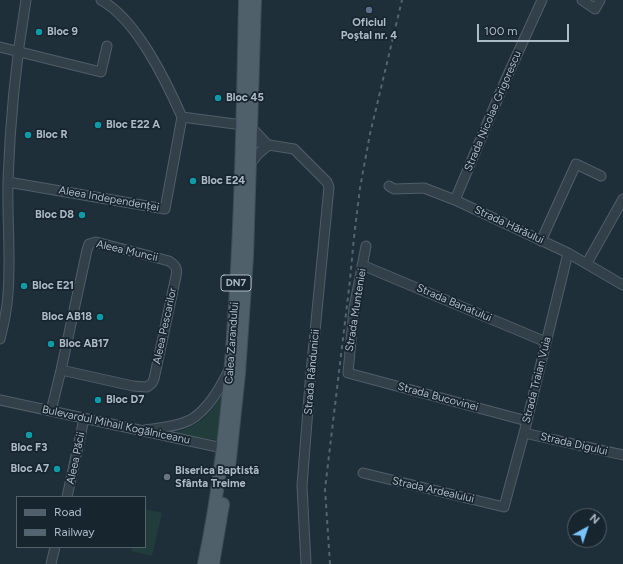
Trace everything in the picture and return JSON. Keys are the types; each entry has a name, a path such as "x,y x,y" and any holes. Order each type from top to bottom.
{"main road":[{"name":"Calea Zarandului","path":"204,564 227,449 246,143 245,0"},
{"name":"Calea Zarandului","path":"246,126 255,0"},
{"name":"Calea Zarandului","path":"213,564 227,449 239,373 247,257 249,165 246,143"}],"street":[{"path":"0,339 8,294 10,257 8,182 18,52 26,0"},
{"path":"101,0 124,18 133,29 170,90 182,117 246,126 269,145"},
{"name":"Strada Nicolae Grigorescu","path":"455,200 506,79 542,0"},
{"path":"582,0 595,9 600,0"},
{"path":"0,47 101,72 107,46"},
{"name":"Aleea Independenței","path":"8,182 165,208 182,117"},
{"path":"246,143 259,147 269,145"},
{"path":"249,165 259,153 269,145"},
{"name":"Strada Rândunicii","path":"269,145 294,149 327,182 330,190 310,382 302,486 306,564"},
{"path":"0,153 10,155"},
{"path":"541,240 576,164 601,176"},
{"name":"Strada Hărăului","path":"389,186 394,189 424,188 455,200 568,253 623,285"},
{"path":"587,263 623,199"},
{"name":"Aleea Muncii","path":"51,411 62,370 89,244 96,242 169,261 174,264"},
{"name":"Strada Munteniei","path":"349,374 347,371 354,308 366,246"},
{"name":"Strada Traian Vuia","path":"504,507 524,433 568,253"},
{"name":"Aleea Pescarilor","path":"62,370 133,386 147,387 152,383 177,271 174,264"},
{"name":"Strada Banatului","path":"362,265 546,342"},
{"path":"140,431 178,424 190,420 208,405 231,367"},
{"name":"Strada Bucovinei","path":"349,374 527,420"},
{"name":"Bulevardul Mihail Kogălniceanu","path":"0,400 227,449"},
{"name":"Aleea Păcii","path":"67,496 84,419"},
{"name":"Strada Digului","path":"524,433 623,455"},
{"name":"Strada Ardealului","path":"363,473 504,507"},
{"path":"51,564 55,548"}],"green space":[{"path":"225,390 218,440 171,434 182,431 204,418 214,407"},
{"path":"146,509 162,513 152,556 131,551 132,548 146,548"}],"railway":[{"path":"330,564 325,489 360,188 370,134 402,0"}],"place":[{"name":"Oficiul Poștal nr. 4","path":"369,10"},
{"name":"Bloc 9","path":"39,32"},
{"name":"Bloc 45","path":"218,98"},
{"name":"Bloc E22 A","path":"98,125"},
{"name":"Bloc R","path":"28,135"},
{"name":"Bloc E24","path":"193,181"},
{"name":"Bloc D8","path":"82,215"},
{"name":"Bloc E21","path":"24,286"},
{"name":"Bloc AB18","path":"100,317"},
{"name":"Bloc AB17","path":"51,344"},
{"name":"Bloc D7","path":"98,400"},
{"name":"Bloc F3","path":"29,435"},
{"name":"Bloc A7","path":"57,469"},
{"name":"Biserica Baptistă Sfânta Treime","path":"167,477"}]}
